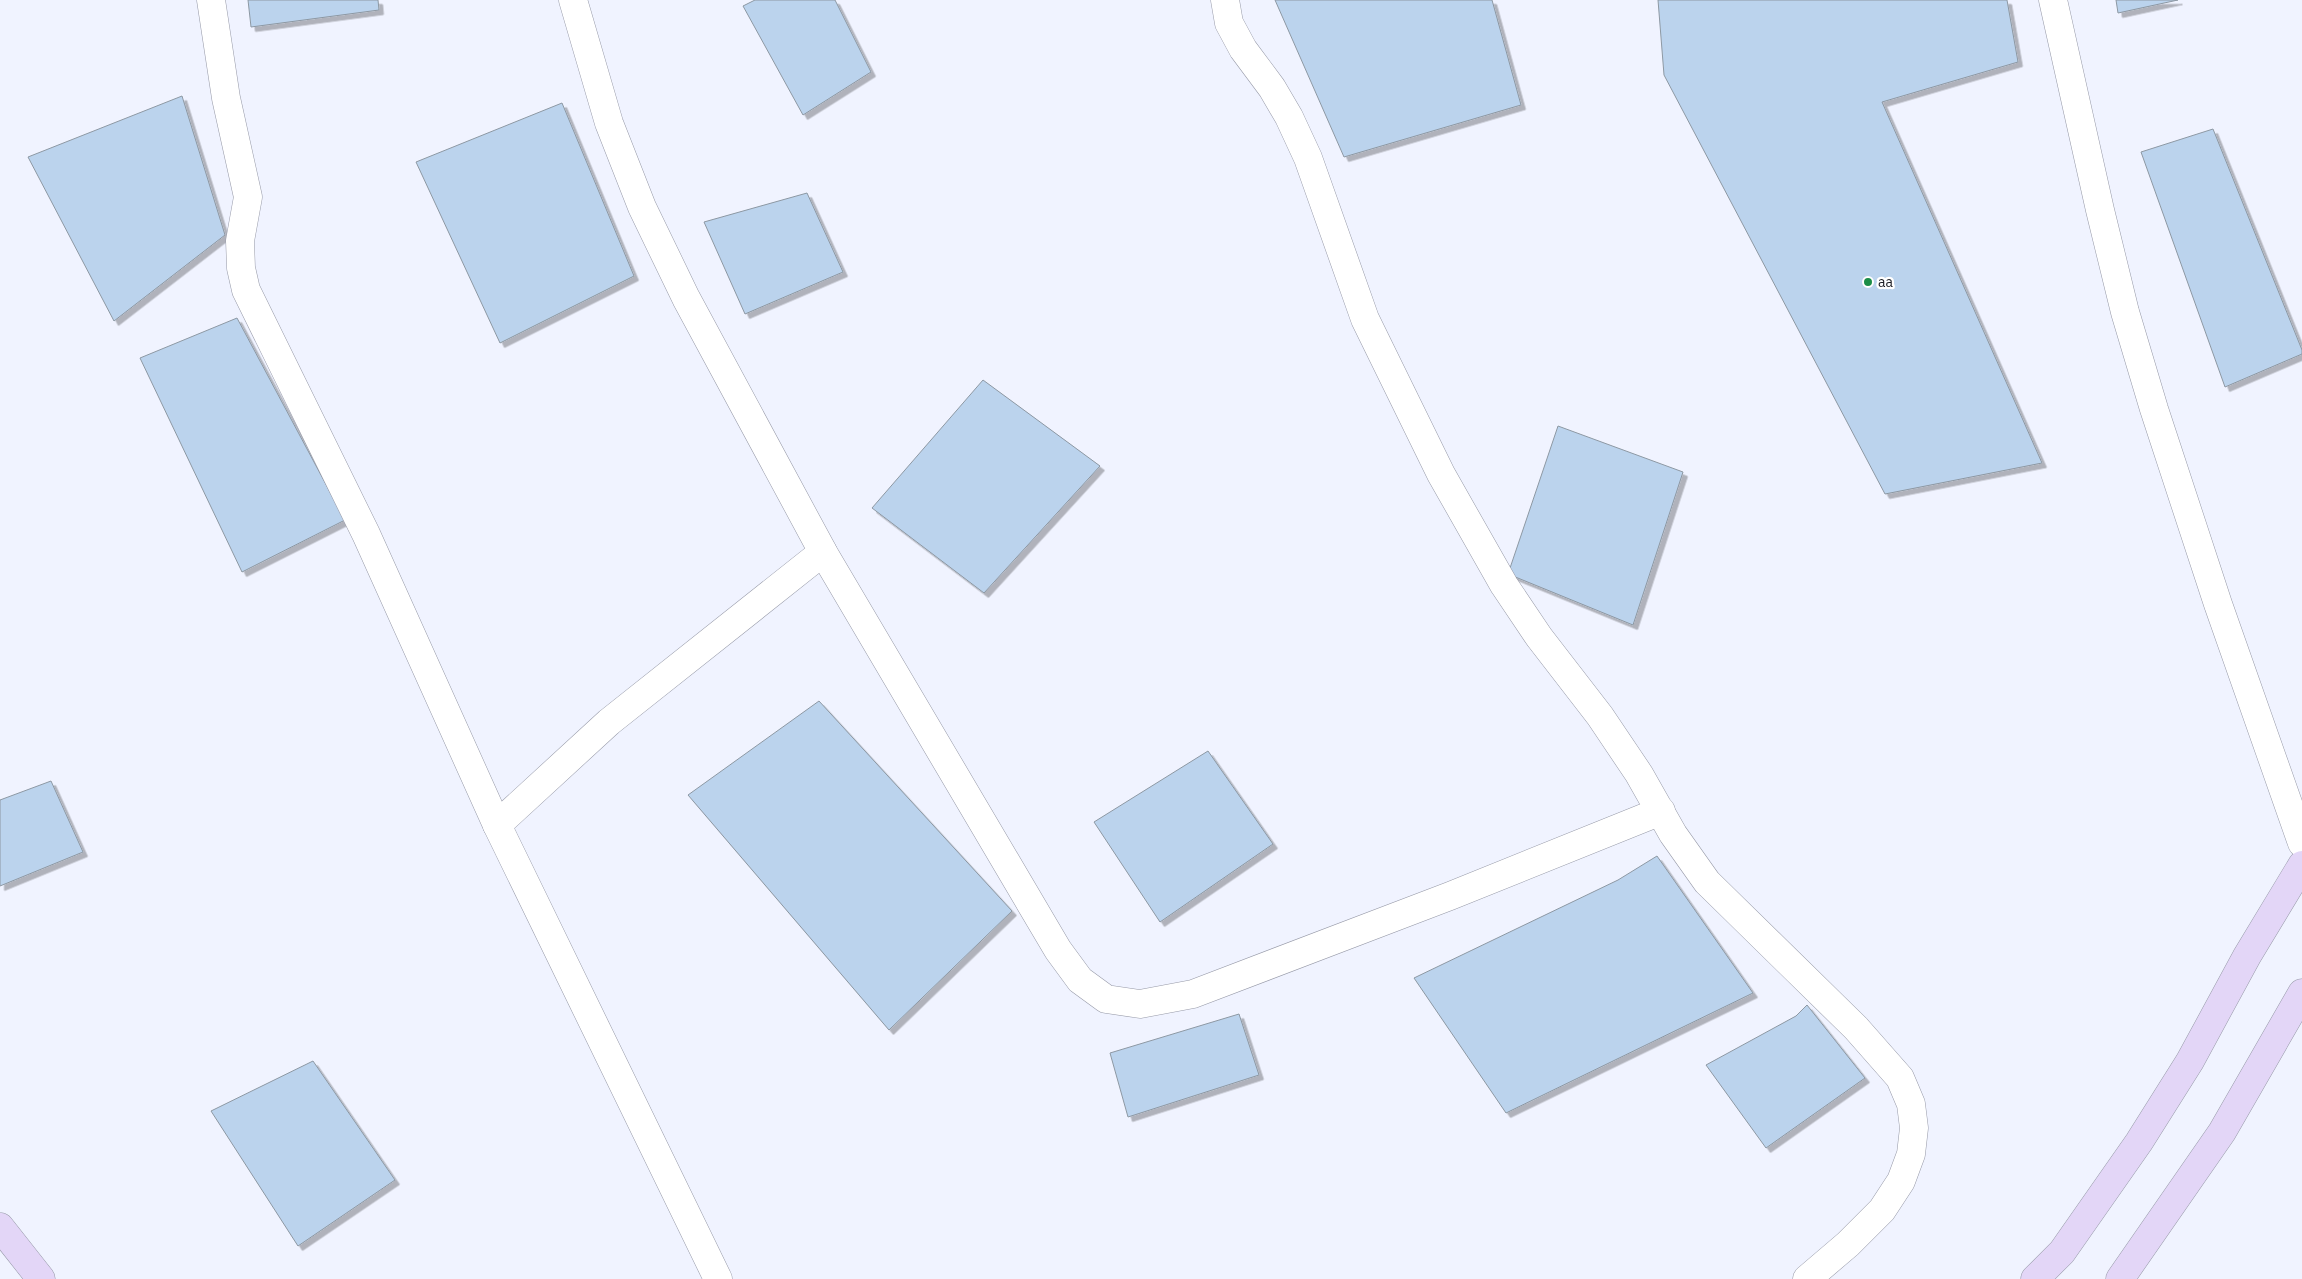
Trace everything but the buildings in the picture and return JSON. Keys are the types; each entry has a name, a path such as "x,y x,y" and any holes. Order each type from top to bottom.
{"main road":[{"path":"2035,1279 2062,1252 2139,1142 2190,1061 2247,956 2302,865"},
{"path":"2120,1279 2222,1132 2302,993"},
{"path":"0,1227 41,1279"}],"street":[{"path":"211,0 226,98 248,197 240,241 241,268 246,290 255,313 366,534 497,825 718,1279"},
{"path":"573,0 609,123 642,207 686,298 823,552 1058,950 1080,980 1106,999 1140,1004 1193,994 1450,896 1661,810"},
{"path":"1225,0 1229,23 1244,49 1290,117 1308,158 1365,319 1440,474 1504,585 1539,637 1600,716 1639,774 1686,854 1707,882 1856,1028 1900,1078 1911,1104 1914,1128 1912,1145 1901,1180 1882,1210 1848,1244 1807,1279"},
{"path":"2053,0 2125,312 2154,408 2215,594 2302,843"},
{"path":"497,825 609,722 823,552"}],"place":[{"name":"aa","path":"1868,282"}]}
